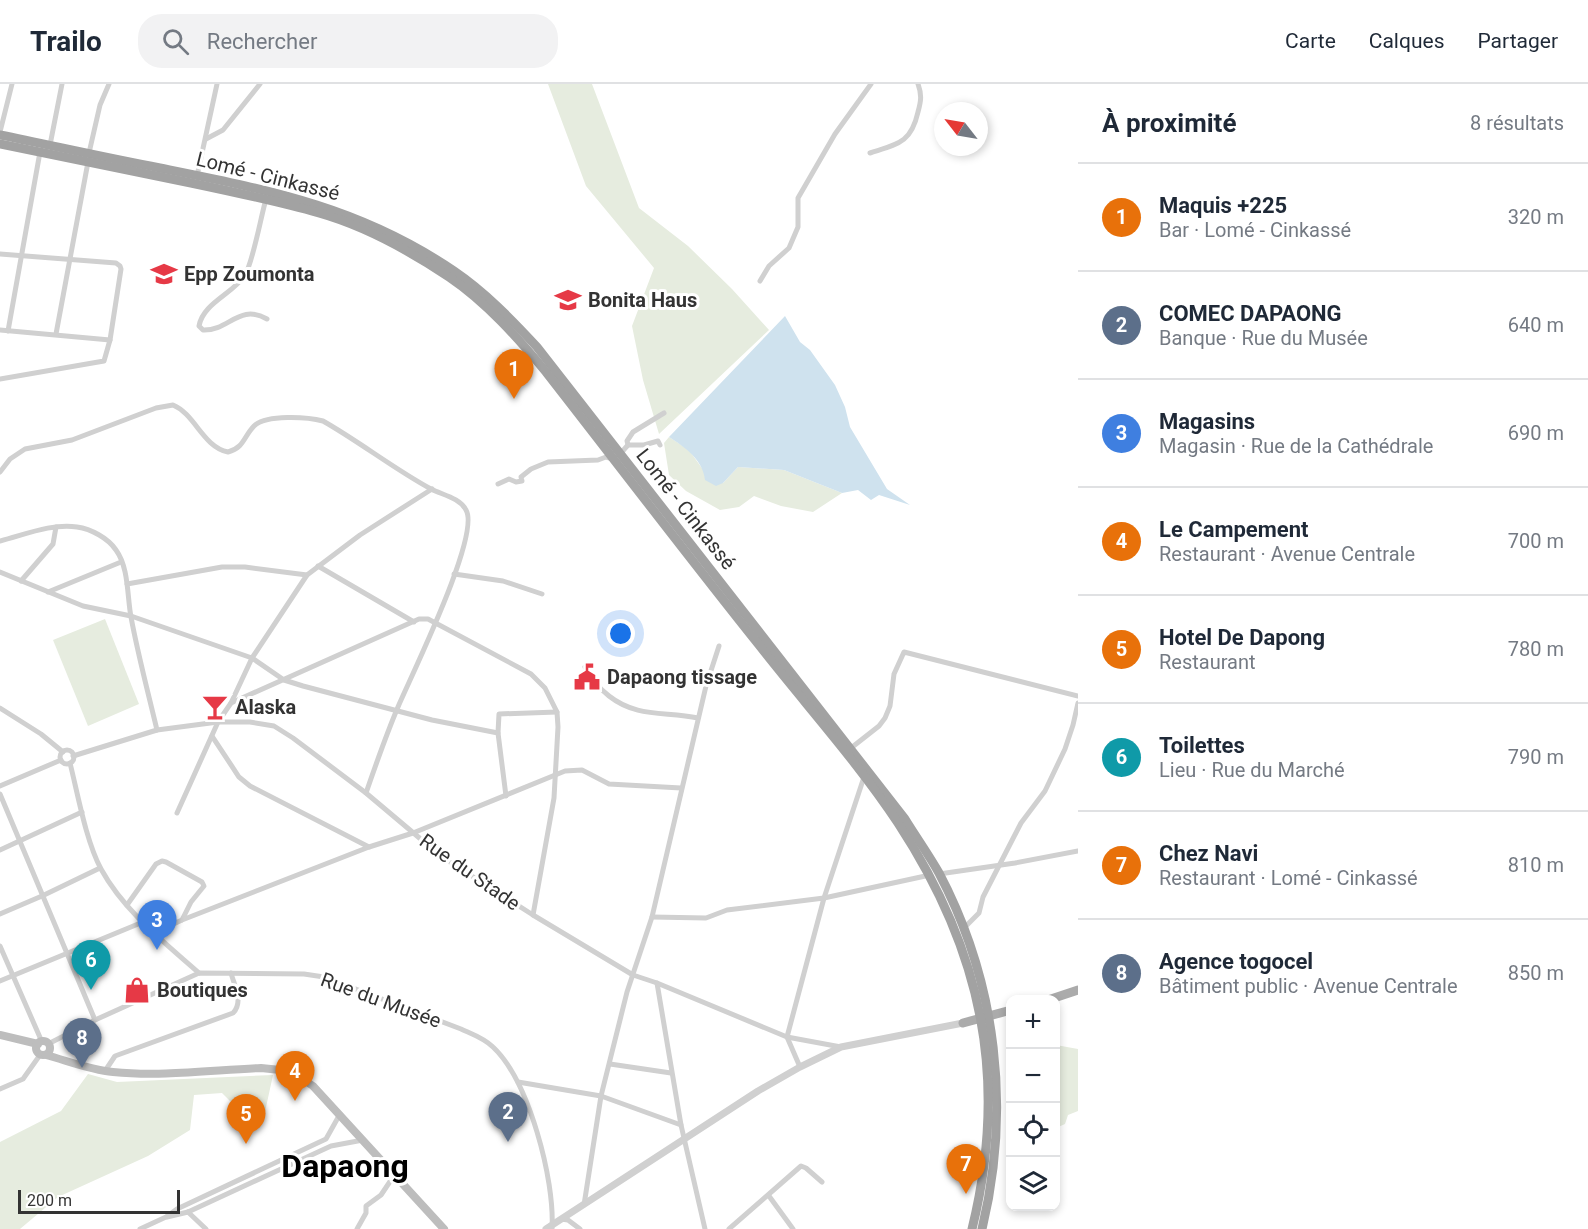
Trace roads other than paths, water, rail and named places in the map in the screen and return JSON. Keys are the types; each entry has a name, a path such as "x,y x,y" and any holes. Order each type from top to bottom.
{"highway":[{"name":"Lomé - Cinkassé","path":"0,133 321,213 366,231 453,275"},
{"name":"Lomé - Cinkassé","path":"0,144 40,152 89,157"},
{"name":"Lomé - Cinkassé","path":"152,171 197,176 268,190 339,211 369,223 410,244 505,314 537,347 724,601 905,819 963,930 982,984 987,1056 988,1137 985,1169 972,1229"},
{"name":"Lomé - Cinkassé","path":"617,457 851,748 867,775"},
{"name":"Lomé - Cinkassé","path":"934,874 967,963 995,1054 996,1139 988,1203 982,1229"}],"main road":[{"path":"1060,995 1078,990"},
{"path":"1060,1001 1078,996"},
{"path":"963,1023 1006,1013"},
{"path":"4,1036 43,1048 70,1062 105,1071 163,1073 276,1069 290,1071 303,1078 340,1114 441,1228"}],"street":[{"path":"0,133 12,84"},
{"path":"50,145 62,84"},
{"path":"56,334 89,157 102,100 109,84"},
{"path":"197,176 217,84"},
{"path":"206,139 223,130 260,84"},
{"path":"760,281 769,266 789,248 798,227 798,198 835,134 871,84"},
{"path":"866,91 876,84"},
{"path":"870,153 887,148 912,133 917,123 921,102 918,84"},
{"path":"8,331 40,152"},
{"path":"266,199 247,273 204,314 199,326 203,330 210,330 254,313 267,318"},
{"path":"0,254 116,263 120,266 106,358 101,362 0,379"},
{"path":"0,330 110,340"},
{"path":"0,472 10,459 25,449 72,440 156,408 173,405 183,412 214,446 228,452 240,447 253,428 264,421 305,418 323,421 432,489 461,504 468,514 466,538 436,623 397,710 366,793"},
{"path":"498,484 508,479 516,482 522,481 521,477 531,469 549,462 617,457 628,445 627,441 633,432 663,413"},
{"path":"628,445 644,446 658,441 660,446"},
{"path":"177,813 218,722 231,703 252,658 307,575 360,535 432,489"},
{"path":"0,541 56,528 78,527 91,531 112,545 120,556 127,584 131,616 157,730"},
{"path":"21,581 53,544 56,528"},
{"path":"48,592 121,562"},
{"path":"318,566 414,622"},
{"path":"127,584 222,567 245,567 307,575"},
{"path":"0,573 83,606 131,616 252,658 284,680 432,720 498,733"},
{"path":"454,573 503,581 543,594"},
{"path":"231,703 425,618 531,674 541,683 557,712 558,728 554,798 533,915"},
{"path":"584,1205 601,1096 622,1010 652,916 698,718 719,646"},
{"path":"851,748 879,726 885,718 890,706 894,674 904,652 1078,696"},
{"path":"585,668 596,685 621,704 634,710 698,718"},
{"path":"963,930 980,913 982,897 1021,824 1040,801 1061,760 1078,703"},
{"path":"0,708 41,734 63,752 69,751 73,756 70,763 82,812 100,868 142,922 200,973"},
{"path":"506,796 498,733 499,714 557,712"},
{"name":"Rue du Stade","path":"73,756 157,730 218,722 250,722 274,726 366,793 442,857 633,975 787,1037 841,1047"},
{"path":"212,736 235,773 250,786 369,848"},
{"path":"61,760 63,752"},
{"path":"61,760 63,763 70,763"},
{"path":"0,786 61,760"},
{"path":"154,933 182,920 413,833 565,771 582,770 609,784 681,788"},
{"path":"800,1067 787,1037 839,847 867,775"},
{"path":"0,794 95,1020"},
{"path":"0,850 82,812"},
{"path":"652,916 706,918 727,910 824,898 934,874 1078,851"},
{"path":"127,905 156,864 166,862 204,884 204,888 191,902 182,920"},
{"path":"0,914 100,868"},
{"path":"0,981 142,922"},
{"path":"0,946 43,1048"},
{"name":"Rue du Musée","path":"0,1089 23,1079 43,1048 95,1020 200,973 304,974 324,977 477,1036 495,1048 518,1082 545,1164 553,1210 550,1227"},
{"path":"105,1071 115,1056 234,1013 239,1002 231,973"},
{"path":"657,983 681,1125 705,1229"},
{"path":"550,1227 800,1067 841,1047 963,1023"},
{"path":"610,1064 671,1073"},
{"path":"518,1082 601,1096 681,1125"},
{"path":"140,1229 326,1138 340,1114"},
{"path":"166,1217 188,1212 331,1146 363,1140"},
{"path":"729,1229 802,1166 822,1182"},
{"path":"357,1229 366,1213 366,1206 381,1195 391,1180 404,1184"},
{"path":"213,1192 216,1199"},
{"path":"769,1196 793,1229"},
{"path":"188,1212 206,1229"},
{"path":"561,1219 568,1220 580,1229"}],"water":[{"path":"785,316 800,342 810,350 835,385 845,407 850,427 887,489 910,505 879,495 871,500 858,490 842,493 784,470 738,467 723,483 716,486 705,480 697,460 669,437"}],"place":[{"name":"Epp Zoumonta","path":"164,274"},
{"name":"Bonita Haus","path":"568,300"},
{"name":"Maquis +225","path":"514,399"},
{"name":"Dapaong tissage","path":"587,677"},
{"name":"Alaska","path":"215,707"},
{"name":"Magasins","path":"157,950"},
{"name":"Toilettes","path":"91,990"},
{"name":"Boutiques","path":"137,990"},
{"name":"Agence togocel","path":"82,1068"},
{"name":"Le Campement","path":"295,1101"},
{"name":"COMEC DAPAONG","path":"508,1142"},
{"name":"Hotel De Dapong","path":"246,1144"},
{"name":"Chez Navi","path":"966,1194"}],"district":[{"name":"Dapaong","path":"345,1166"}]}
